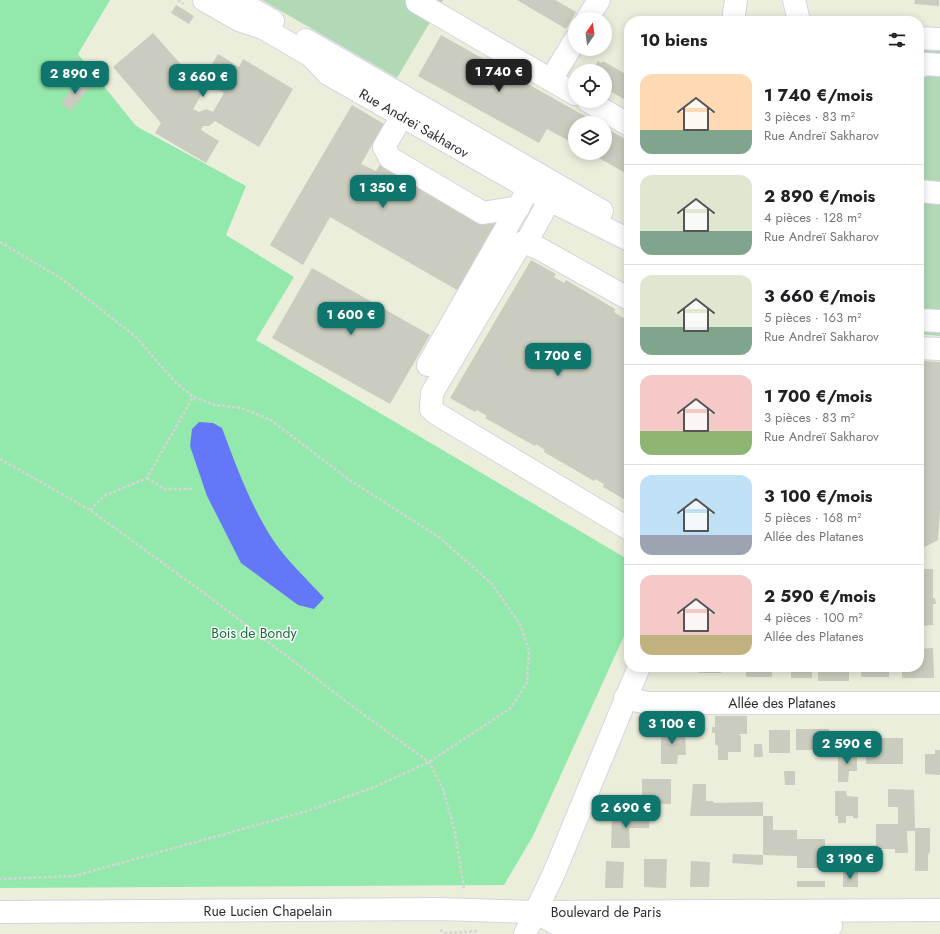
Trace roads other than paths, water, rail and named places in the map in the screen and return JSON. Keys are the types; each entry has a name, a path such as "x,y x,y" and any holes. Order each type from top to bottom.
{"street":[{"name":"Rue Andreï Sakharov","path":"204,0 239,20 263,28 304,52 328,74 402,116 524,198 554,193 604,213 624,227"},
{"name":"Rue Andreï Sakharov","path":"236,0 624,237"},
{"path":"592,12 599,0"},
{"path":"734,16 736,0"},
{"path":"794,0 799,16"},
{"path":"418,1 568,90"},
{"path":"924,38 940,39"},
{"path":"551,80 568,52"},
{"path":"924,65 940,65"},
{"path":"600,108 624,122"},
{"path":"402,116 384,147 390,158 483,212 524,198"},
{"path":"924,191 940,193"},
{"path":"526,243 554,193"},
{"path":"428,365 524,198"},
{"path":"624,296 540,249 526,243 519,245 432,394 432,409 437,414 624,527"},
{"path":"924,320 940,321"},
{"path":"924,348 940,349"},
{"path":"525,934 536,912 637,672"},
{"name":"Allée des Platanes","path":"625,698 647,703 940,703"},
{"name":"Rue Lucien Chapelain","path":"0,912 467,910 536,912"},
{"name":"Boulevard de Paris","path":"536,912 940,910"},
{"name":"Boulevard de Paris","path":"536,912 564,928 940,925"}],"park label":[{"name":"Bois de Bondy","path":"254,633"}]}
